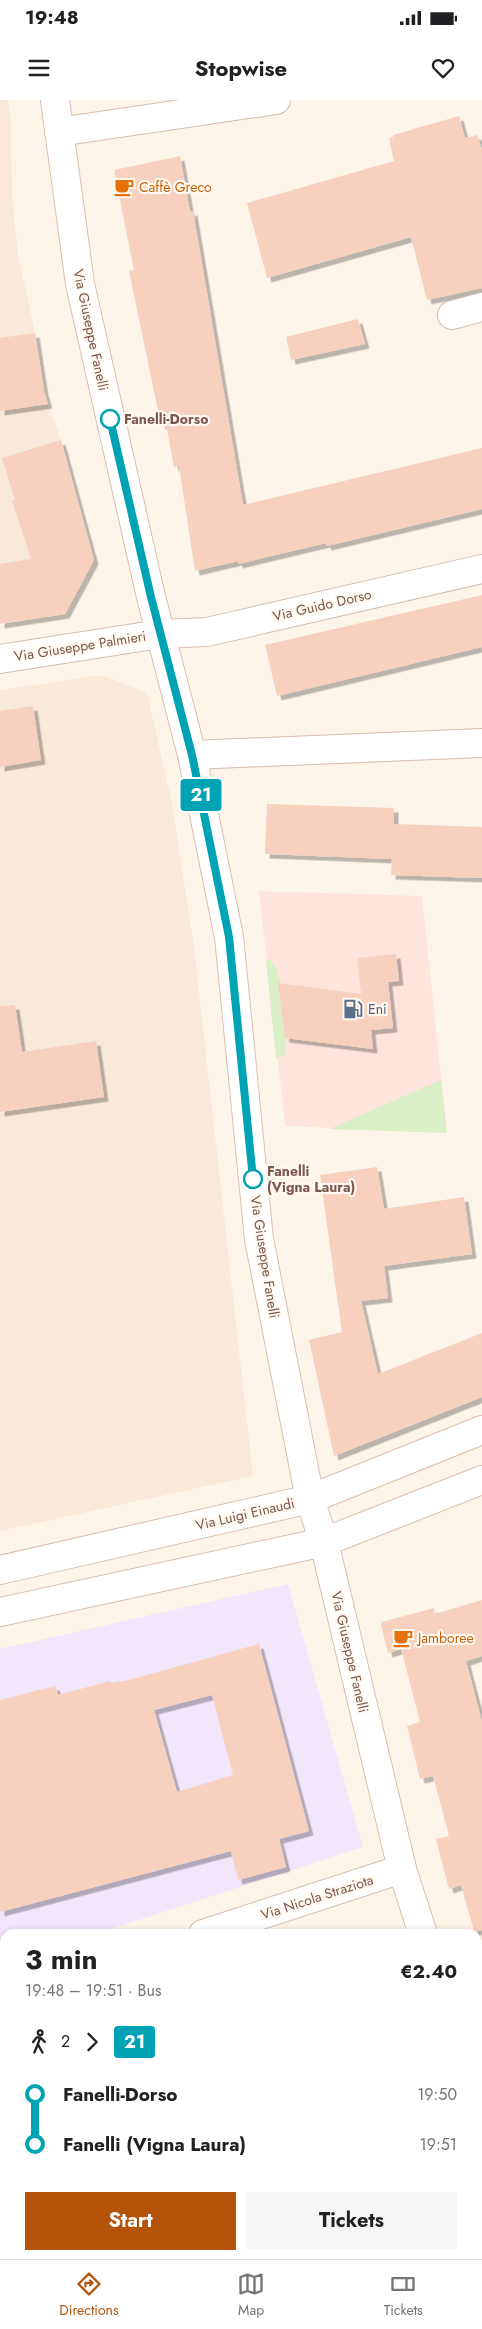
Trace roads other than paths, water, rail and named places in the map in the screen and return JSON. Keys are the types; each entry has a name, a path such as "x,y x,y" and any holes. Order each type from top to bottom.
{"street":[{"name":"Via Giuseppe Fanelli","path":"55,100 80,284 160,634 192,755 229,937 259,1239 310,1499 324,1542 402,1869 421,1929"},
{"path":"59,132 276,100"},
{"path":"452,315 482,307"},
{"name":"Via Guido Dorso","path":"160,634 207,632 482,569"},
{"name":"Via Giuseppe Palmieri","path":"0,659 160,634"},
{"path":"192,755 482,743"},
{"name":"Via Luigi Einaudi","path":"0,1570 310,1499 482,1430"},
{"path":"0,1612 324,1542 482,1480"},
{"name":"Via Nicola Straziota","path":"218,1929 402,1869"}],"place":[{"name":"Caffè Greco","path":"124,187"},
{"name":"Fanelli-Dorso","path":"110,419"},
{"name":"Eni","path":"353,1009"},
{"name":"Fanelli (Vigna Laura)","path":"253,1179"},
{"name":"Jamboree","path":"403,1638"}]}
